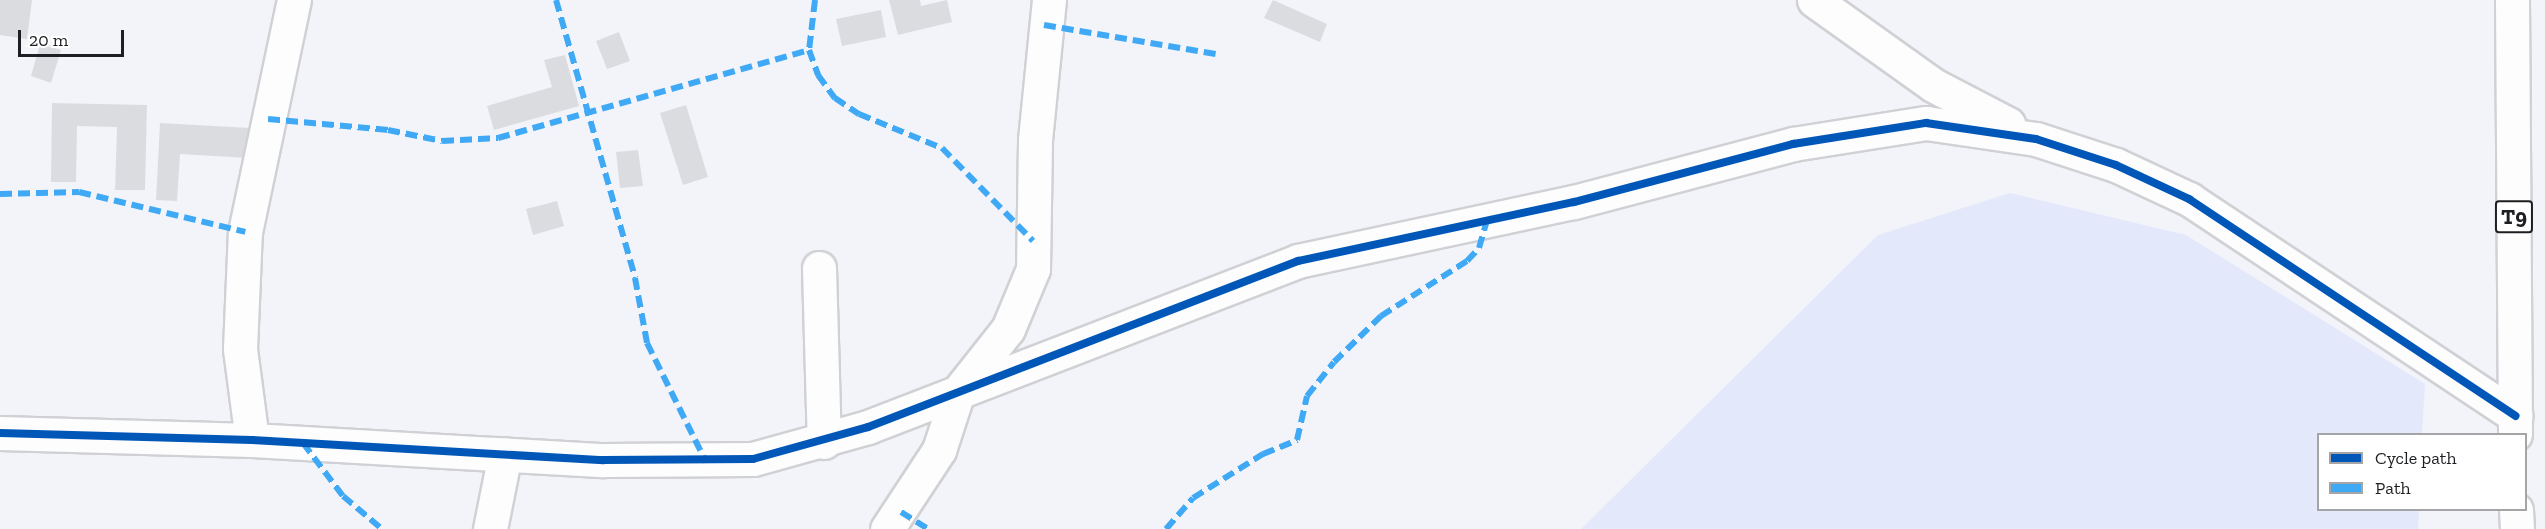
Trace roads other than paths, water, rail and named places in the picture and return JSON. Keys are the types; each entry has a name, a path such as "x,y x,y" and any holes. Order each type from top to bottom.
{"main road":[{"path":"252,440 240,349 245,232 294,0"},
{"path":"887,529 939,450 958,392 1008,329 1033,269 1035,140 1049,0"},
{"path":"1814,0 1933,84 2036,139"},
{"name":"T9","path":"2512,0 2515,426"},
{"path":"0,433 252,440 706,462 753,459 824,442 1257,275 1357,245 1574,202 1793,144 1890,126 1966,126 2036,139 2116,165 2189,199 2515,426"},
{"path":"819,268 824,442"},
{"path":"490,529 505,454"},
{"path":"2516,511 2517,529"}]}
